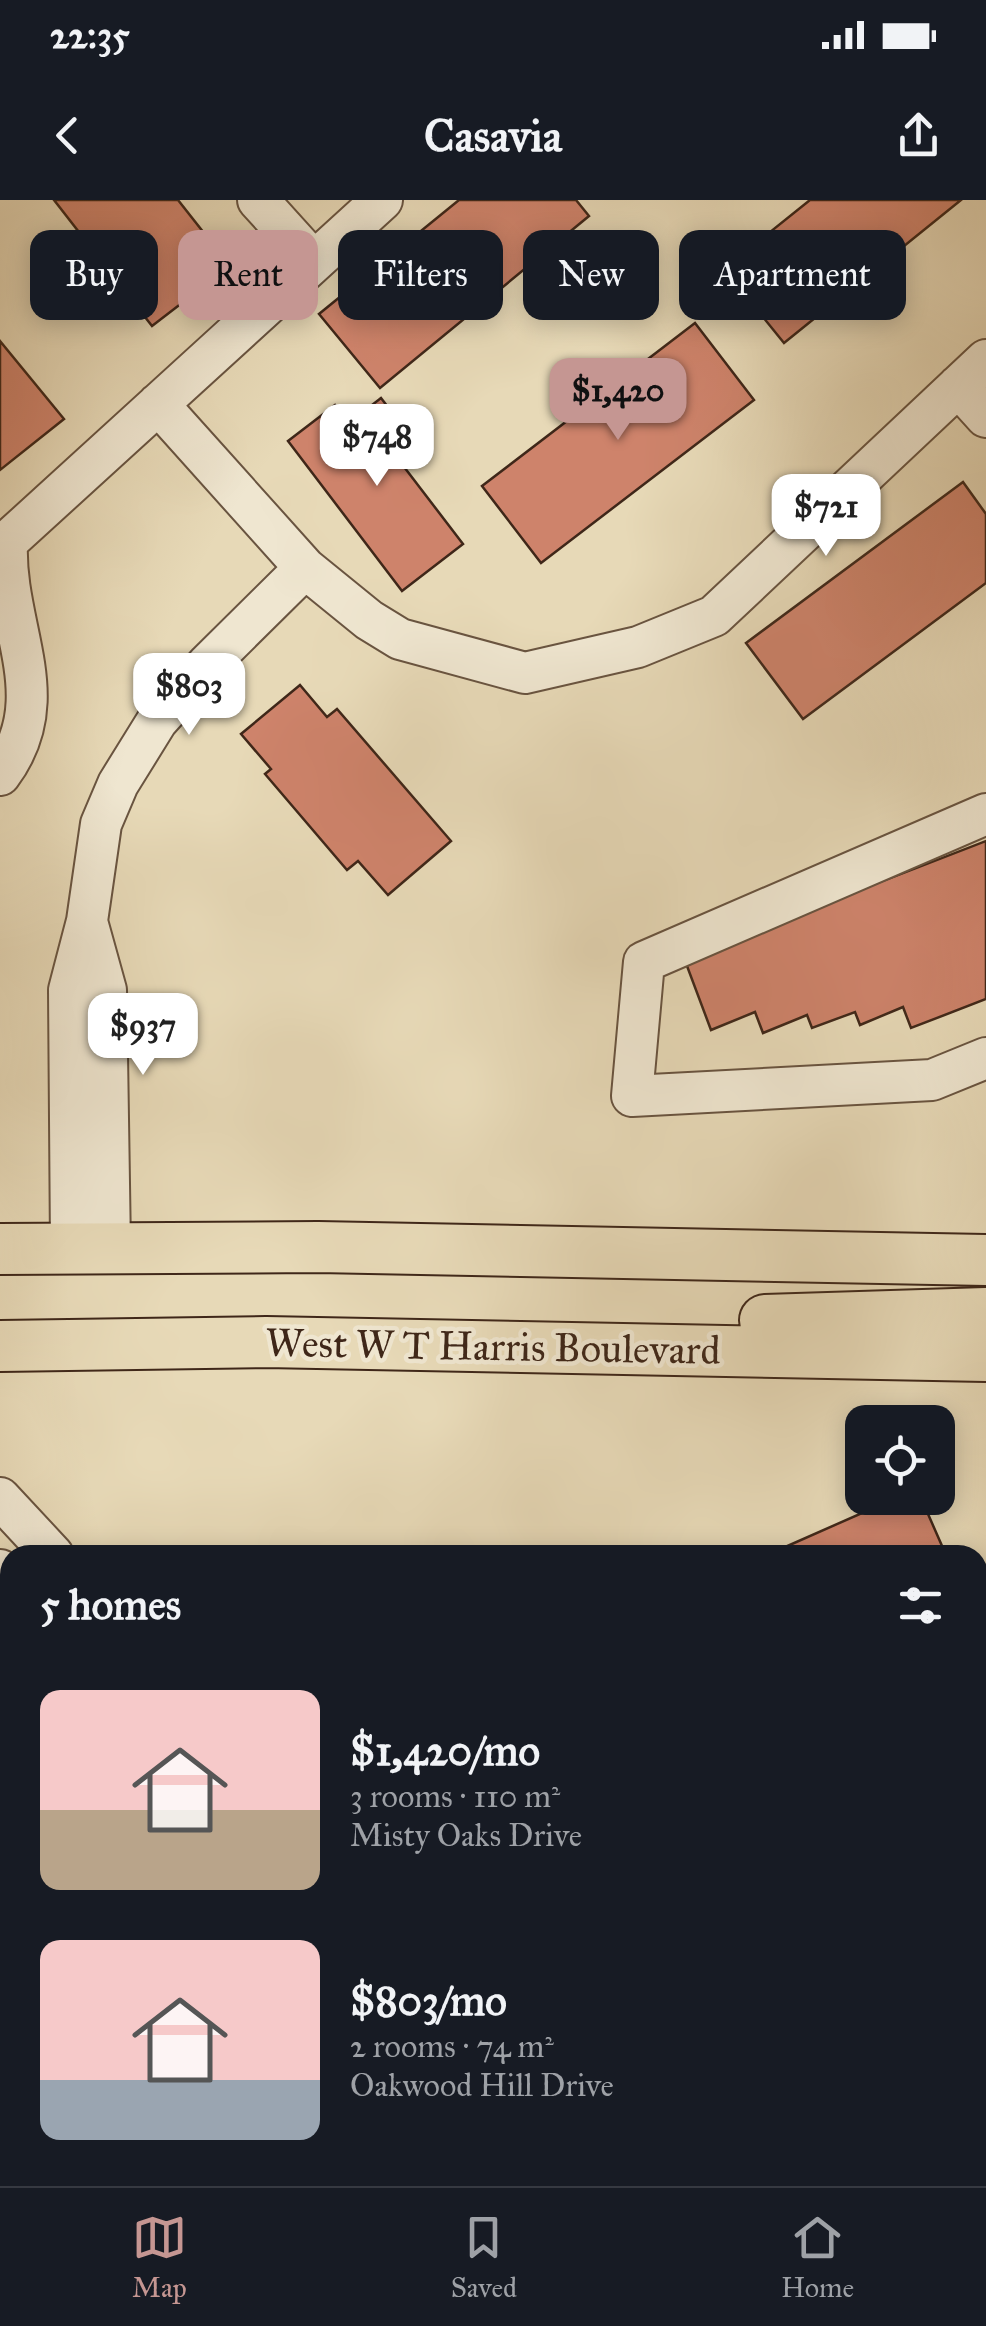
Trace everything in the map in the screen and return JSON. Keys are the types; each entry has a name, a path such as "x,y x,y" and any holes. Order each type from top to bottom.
{"main road":[{"path":"0,1249 91,1247 986,1260"},
{"path":"491,1346 735,1322 986,1313"},
{"name":"West W T Harris Boulevard","path":"0,1346 266,1342 986,1356"}],"street":[{"path":"258,200 285,230"},
{"path":"318,258 382,200"},
{"path":"0,775 19,748 29,715 28,679 6,570 4,539 250,320"},
{"path":"158,404 305,568 369,620 400,638 526,673 638,647 714,616 972,373 986,417"},
{"path":"91,1247 106,990 87,921 101,824 157,721 207,664 305,568"},
{"path":"986,814 644,962 632,1096 932,1080 986,1058"},
{"path":"0,1498 44,1545"}],"building":[{"path":"54,200 178,200 202,230 178,230 178,306 152,326 147,320 158,320 158,230 77,230"},
{"path":"459,200 576,200 589,216 572,230 523,230 523,270 503,287 503,230 422,230"},
{"path":"810,200 961,200 906,244 906,230 773,230"},
{"path":"338,299 338,320 463,320 380,388 319,314"},
{"path":"765,320 812,320 784,343"},
{"path":"695,323 754,400 541,563 482,486"},
{"path":"0,341 64,419 0,470"},
{"path":"381,398 417,445 398,459 463,544 402,591 288,441 335,405 349,423"},
{"path":"963,482 986,514 986,583 803,719 746,643"},
{"path":"300,685 327,717 337,709 451,841 388,895 358,861 347,870 265,774 271,769 241,734"},
{"path":"986,841 986,999 911,1028 903,1007 860,1025 855,1012 812,1028 807,1015 763,1033 755,1012 711,1030 684,958"},
{"path":"858,1515 928,1515 942,1545 790,1545"}]}
